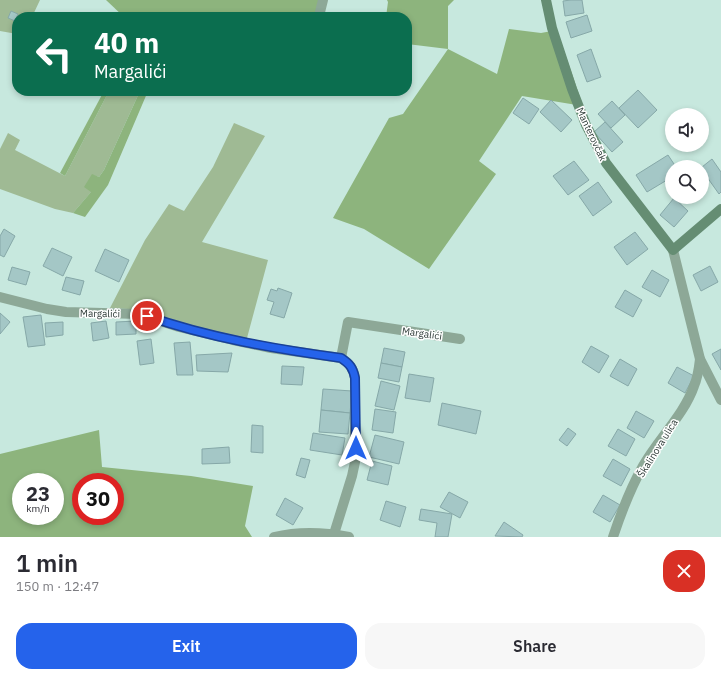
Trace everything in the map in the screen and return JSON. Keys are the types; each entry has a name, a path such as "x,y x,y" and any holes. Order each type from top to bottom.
{"street":[{"path":"320,12 323,0"},
{"name":"Manterovčak","path":"546,0 552,28 572,89 586,125 606,163 673,250"},
{"path":"721,209 673,250 700,359 721,400"},
{"name":"Margalići","path":"0,297 47,309 66,312 139,314 178,327 233,340 279,349 341,358 348,322 460,339"},
{"path":"334,534 352,476 356,448 355,378 350,363 341,358"},
{"name":"Škalinova ulica","path":"613,537 628,498 643,466 684,406 694,386 700,359"},
{"path":"274,537 303,532 334,534 349,537"}],"green space":[{"path":"0,0 40,0 34,12 12,12 12,33 0,31"},
{"path":"106,0 319,0 316,12 119,12"},
{"path":"387,0 454,0 448,6 448,49 412,45 412,12 387,12"},
{"path":"509,29 541,33 557,30 583,106 522,96 479,161 496,174 429,269 364,229 333,218 389,118 403,114 448,49 497,74"},
{"path":"101,96 106,96 65,176 60,173"},
{"path":"106,96 138,96 104,170 99,177 92,175 92,191 73,213 55,209 0,189 0,149 8,133 20,140 15,150 65,176"},
{"path":"138,96 146,96 108,185 85,217 73,213 91,192 84,187 92,174 99,177 104,170"},
{"path":"234,123 265,136 202,242 268,260 247,338 212,331 165,318 145,310 110,308 145,240 169,204 184,211 213,167"},
{"path":"99,430 102,467 191,476 253,486 245,526 252,537 0,537 0,454"}],"building":[{"path":"582,0 584,13 565,16 563,1"},
{"path":"11,11 13,12 12,12 12,20 8,18"},
{"path":"587,15 592,31 571,38 566,22"},
{"path":"591,49 601,77 587,82 577,55"},
{"path":"638,90 657,110 638,128 619,108"},
{"path":"523,98 539,109 529,124 513,113"},
{"path":"551,100 572,120 561,132 540,112"},
{"path":"612,101 625,115 611,128 598,114"},
{"path":"605,122 623,142 612,152 594,132"},
{"path":"668,155 671,160 665,160 665,181 647,192 636,175"},
{"path":"712,159 721,172 721,192 719,194 709,180 709,161"},
{"path":"574,161 589,180 568,195 553,176"},
{"path":"598,182 612,202 593,216 579,196"},
{"path":"669,204 680,204 688,211 674,227 660,215"},
{"path":"4,229 15,236 4,257 0,255 0,236"},
{"path":"635,232 648,249 627,265 614,247"},
{"path":"52,248 72,257 63,276 43,266"},
{"path":"105,249 129,260 119,282 95,271"},
{"path":"710,266 718,282 701,291 693,275"},
{"path":"12,267 30,272 26,285 8,280"},
{"path":"652,270 669,280 660,297 642,287"},
{"path":"66,277 84,281 80,295 62,290"},
{"path":"278,288 292,293 284,318 270,314 274,302 267,300 271,289 277,291"},
{"path":"625,290 642,300 633,317 615,307"},
{"path":"0,313 10,322 0,334"},
{"path":"41,315 45,345 28,347 23,317"},
{"path":"106,321 109,338 93,341 91,323"},
{"path":"136,321 136,334 116,335 116,322"},
{"path":"63,322 63,335 46,337 45,323"},
{"path":"151,339 154,363 140,365 137,341"},
{"path":"190,342 193,375 177,375 174,343"},
{"path":"591,346 609,356 599,373 582,362"},
{"path":"384,348 405,352 402,367 381,363"},
{"path":"721,349 721,370 712,354"},
{"path":"232,353 228,372 197,371 196,355"},
{"path":"620,359 637,369 628,386 610,376"},
{"path":"381,363 402,367 399,382 378,378"},
{"path":"282,366 304,367 302,385 281,384"},
{"path":"677,367 694,376 685,393 668,383"},
{"path":"409,374 434,378 430,402 405,398"},
{"path":"381,381 400,386 394,410 375,406"},
{"path":"323,389 352,391 350,413 321,410"},
{"path":"442,403 481,411 476,434 438,425"},
{"path":"375,409 396,412 393,433 372,430"},
{"path":"321,410 350,413 348,434 319,432"},
{"path":"636,411 654,421 644,438 627,428"},
{"path":"252,425 263,426 263,453 251,452"},
{"path":"568,428 576,434 567,446 559,440"},
{"path":"618,429 635,439 626,456 608,446"},
{"path":"313,433 345,438 342,455 310,450"},
{"path":"375,435 404,442 399,464 369,457"},
{"path":"229,447 230,463 202,464 202,449"},
{"path":"301,458 310,460 305,478 296,475"},
{"path":"613,459 630,469 621,486 603,476"},
{"path":"372,461 392,466 388,485 367,480"},
{"path":"449,492 468,502 460,518 440,507"},
{"path":"603,495 620,505 610,522 593,512"},
{"path":"285,498 303,508 293,525 276,515"},
{"path":"386,501 406,507 400,527 380,520"},
{"path":"421,509 452,514 448,537 435,537 437,523 419,520"},
{"path":"504,522 523,535 522,537 495,536"}],"route":[{"path":"147,316 178,327 233,340 271,348 341,358 350,363 355,378 356,448"}]}
